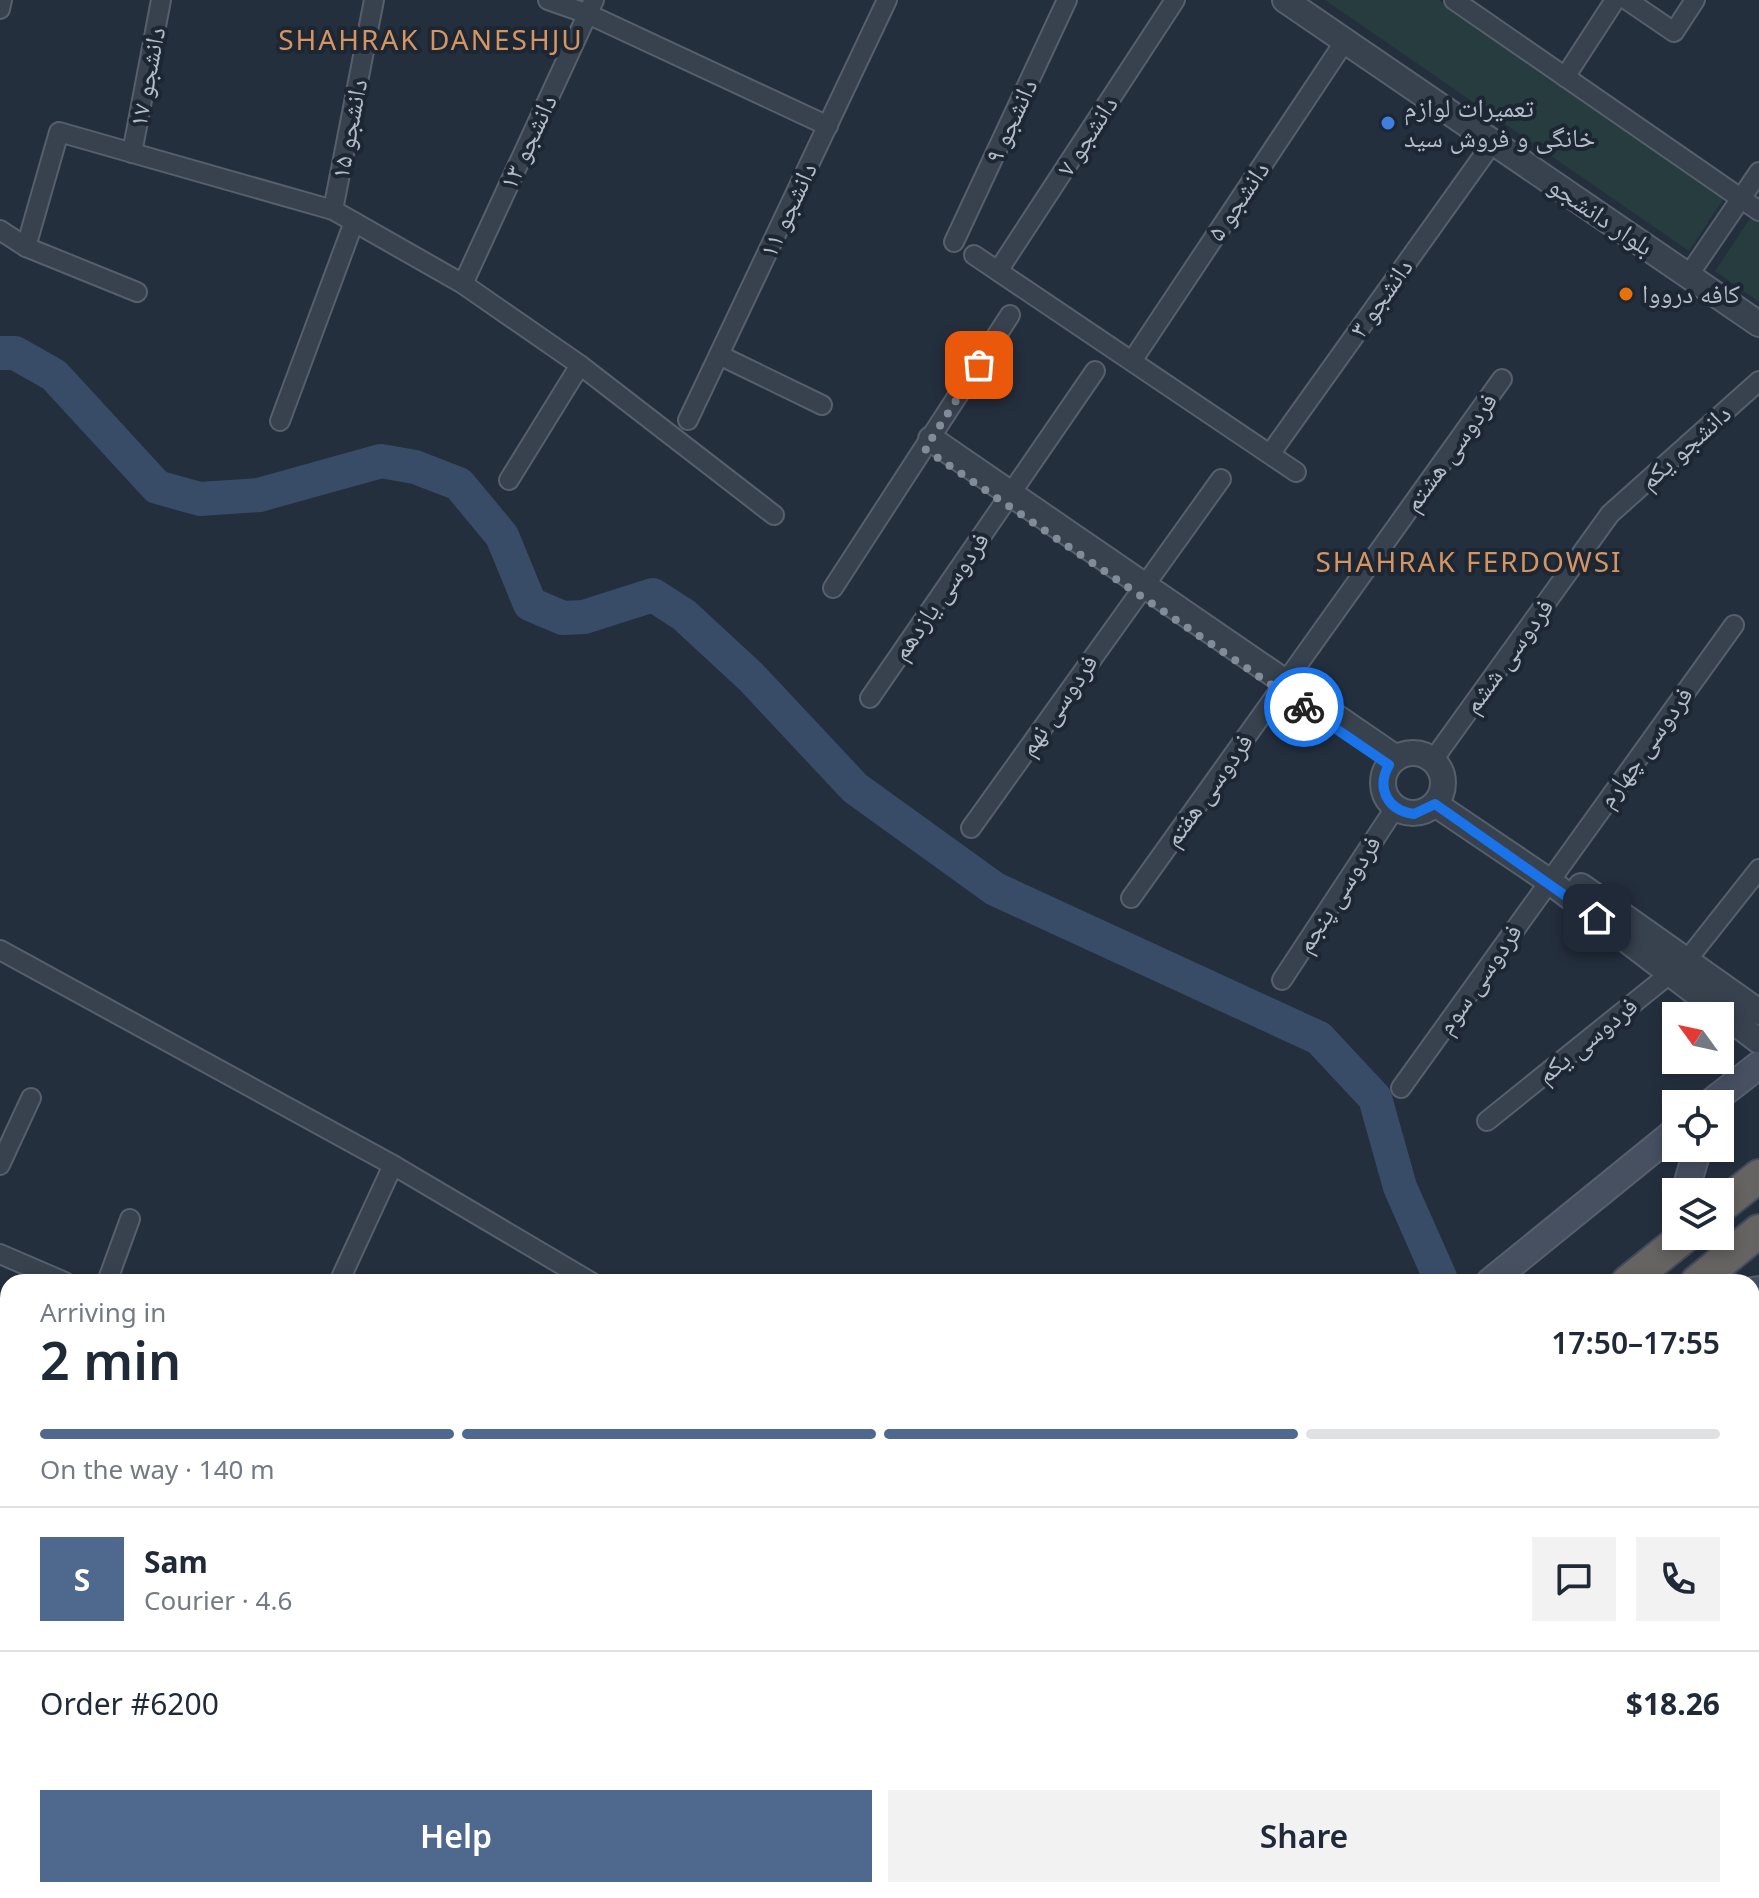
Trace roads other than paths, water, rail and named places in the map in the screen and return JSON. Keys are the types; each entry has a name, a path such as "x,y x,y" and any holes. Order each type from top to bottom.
{"highway":[{"path":"1734,1196 1759,1176"},
{"path":"1707,1274 1759,1231"},
{"path":"1638,1274 1668,1250"}],"main road":[{"path":"1727,1090 1759,1065"},
{"path":"1732,1090 1738,1081"},
{"path":"1500,1274 1662,1142"},
{"path":"1654,1261 1662,1247"}],"street":[{"path":"0,9 2,0"},
{"name":"دانشجو ۱۷","path":"132,153 161,0"},
{"name":"دانشجو ۱۵","path":"333,210 374,0"},
{"path":"548,0 591,7 828,126"},
{"name":"دانشجو ۱۱","path":"688,420 887,0"},
{"name":"دانشجو ۹","path":"954,242 1067,0"},
{"name":"دانشجو ۷","path":"998,271 1175,0"},
{"name":"بلوار دانشجو","path":"1285,0 1759,324"},
{"path":"1454,0 1759,211"},
{"path":"1565,77 1615,0"},
{"path":"1627,0 1674,32 1695,0"},
{"name":"دانشجو ۱۳","path":"463,284 591,7"},
{"name":"دانشجو ۵","path":"1132,361 1345,41"},
{"path":"26,247 59,132 333,210 463,284 580,365 774,515"},
{"name":"دانشجو ۳","path":"1270,454 1493,142"},
{"path":"1688,276 1759,172"},
{"path":"280,421 354,222"},
{"path":"0,230 26,247 137,292"},
{"path":"974,255 1296,472"},
{"path":"833,588 1010,315"},
{"path":"719,355 822,405"},
{"path":"509,480 580,365"},
{"name":"فردوسی یازدهم","path":"870,698 1095,371"},
{"name":"فردوسی هشتم","path":"1282,686 1502,379"},
{"name":"دانشجو یکم","path":"1610,514 1759,381"},
{"path":"928,444 1392,761"},
{"name":"فردوسی نهم","path":"971,828 1221,479"},
{"name":"فردوسی ششم","path":"1433,760 1610,514"},
{"name":"فردوسی چهارم","path":"1553,875 1734,625"},
{"name":"فردوسی هفتم","path":"1131,898 1282,686"},
{"path":"1419,753 1433,760 1442,774 1438,797 1414,814 1395,808 1384,792 1384,773 1392,761 1419,753"},
{"path":"1438,797 1553,875 1678,966 1759,1012"},
{"name":"فردوسی پنجم","path":"1282,980 1395,808"},
{"path":"1732,906 1759,869"},
{"name":"فردوسی سوم","path":"1401,1088 1553,875"},
{"path":"1732,906 1759,886"},
{"name":"فردوسی یکم","path":"1487,1121 1678,966 1732,906"},
{"path":"0,950 393,1165 577,1274"},
{"path":"1678,966 1759,1041"},
{"path":"0,1165 31,1098"},
{"path":"343,1274 393,1165"},
{"path":"110,1274 130,1219"},
{"path":"0,1254 46,1274"}],"waterway":[{"path":"0,353 15,353 54,375 157,487 200,499 259,495 381,461 415,467 459,484 502,536 530,604 563,618 584,617 653,595 684,615 751,677 855,788 995,889 1319,1038 1375,1098 1400,1187 1438,1274"}],"place":[{"name":"تعمیرات لوازم خانگی و فروش سید","path":"1388,123"},
{"name":"کافه درووا","path":"1626,294"}],"district":[{"name":"SHAHRAK DANESHJU","path":"431,40"},
{"name":"SHAHRAK FERDOWSI","path":"1469,562"}]}
